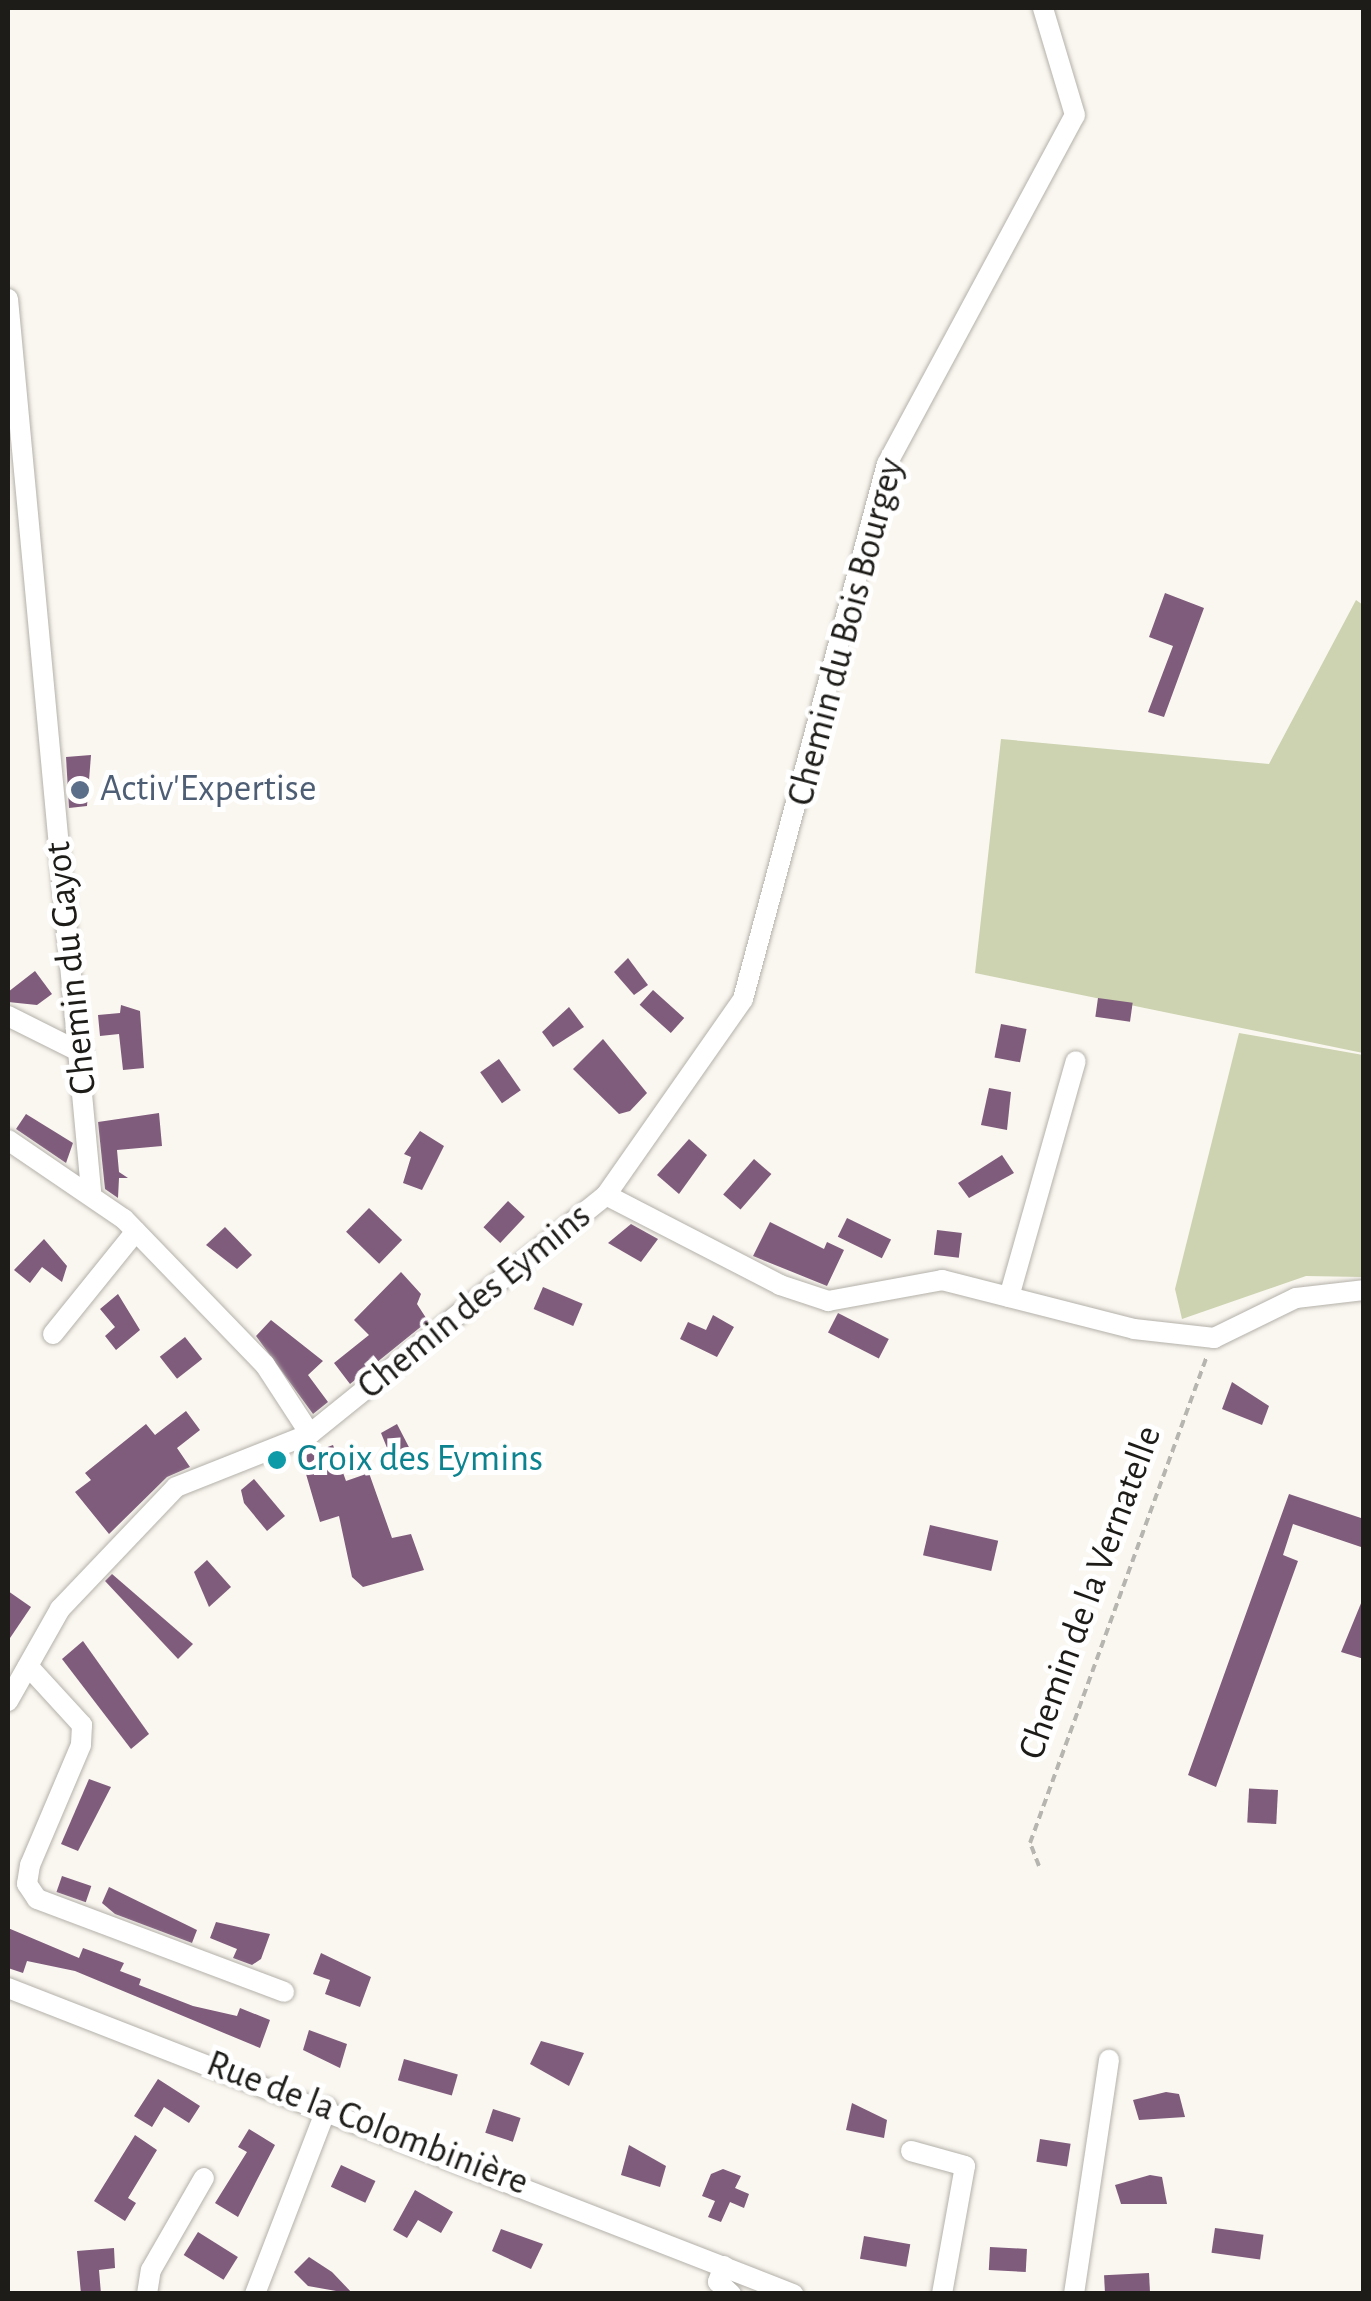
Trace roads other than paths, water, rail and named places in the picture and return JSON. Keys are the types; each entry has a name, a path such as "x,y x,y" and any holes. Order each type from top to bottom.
{"street":[{"name":"Chemin du Bois Bourgey","path":"606,1196 744,999 887,464 1075,115 1043,8"},
{"name":"Chemin du Gayot","path":"8,299 82,1052 91,1191"},
{"path":"8,1016 82,1052"},
{"path":"1008,1296 1076,1061"},
{"path":"8,1140 91,1191 136,1232 265,1365 310,1434"},
{"name":"Chemin des Eymins","path":"8,1701 60,1609 176,1487 310,1434 606,1196 780,1286 828,1302 942,1280 1134,1329 1214,1338 1296,1298 1364,1290"},
{"path":"53,1334 136,1232"},
{"path":"28,1666 82,1725 81,1745 30,1865 27,1884 36,1899 284,1992"},
{"name":"Rue de la Colombinière","path":"8,1988 327,2107 794,2294"},
{"path":"1074,2294 1109,2060"},
{"path":"255,2294 327,2107"},
{"path":"911,2151 966,2166 942,2294"},
{"path":"147,2294 151,2270 204,2178"},
{"path":"724,2266 718,2282 730,2294"}],"place":[{"name":"Activ'Expertise","path":"80,790"},
{"name":"Croix des Eymins","path":"277,1460"}]}
